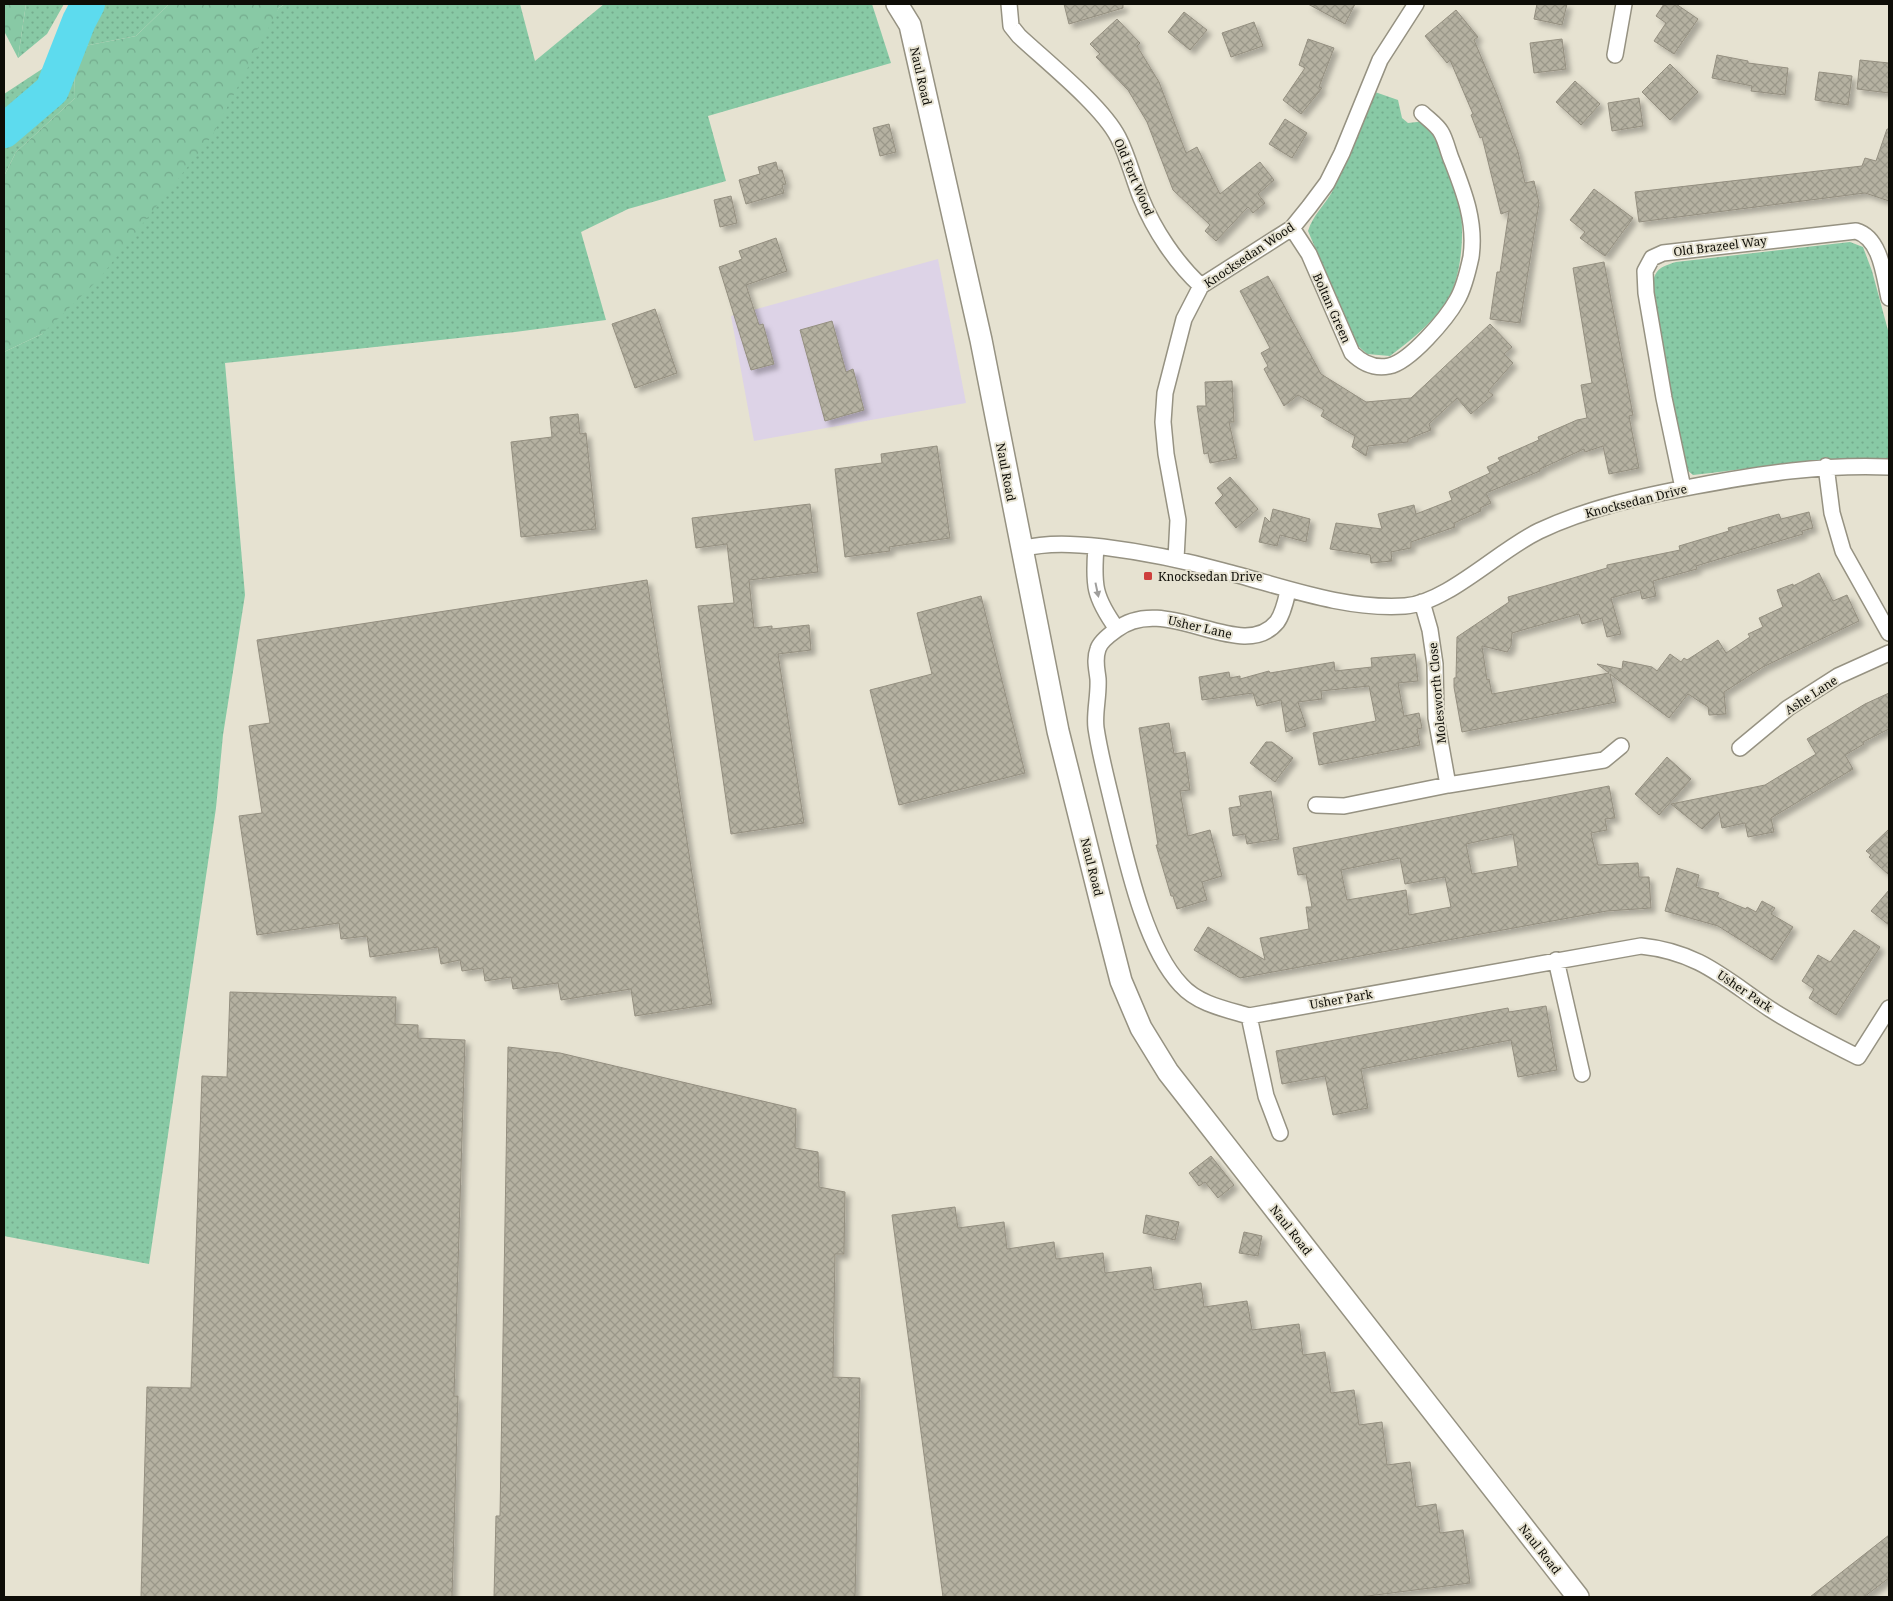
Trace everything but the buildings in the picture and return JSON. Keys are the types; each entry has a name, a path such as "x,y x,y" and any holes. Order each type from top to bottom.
{"main road":[{"name":"Naul Road","path":"897,4 910,26 981,340 1058,731 1121,981 1141,1028 1168,1072 1578,1597"}],"street":[{"name":"Old Fort Wood","path":"1009,4 1011,26 1019,36 1103,116 1118,136 1142,200 1164,241 1189,275 1201,286"},
{"name":"Knocksedan Wood","path":"1176,559 1178,520 1166,454 1163,422 1165,392 1184,319 1201,286 1292,228 1327,183 1342,153 1380,60 1416,4"},
{"path":"1615,55 1624,4"},
{"name":"Boltan Green","path":"1292,228 1309,254 1352,353 1361,363 1379,366 1391,366 1404,358 1430,335 1458,300 1466,278 1472,243 1471,220 1467,200 1441,132 1422,113"},
{"name":"Old Brazeel Way","path":"1684,488 1646,293 1646,271 1652,258 1663,253 1856,231 1864,233 1875,248 1889,298"},
{"name":"Knocksedan Drive","path":"1022,549 1047,545 1075,544 1137,551 1225,571 1288,591 1338,600 1389,606 1407,606 1422,602 1451,588 1539,531 1589,511 1652,494 1746,477 1826,466 1889,467"},
{"path":"1826,466 1832,513 1843,551 1889,633"},
{"path":"1096,547 1094,573 1096,590 1101,607 1117,629"},
{"name":"Usher Lane","path":"1117,629 1131,621 1164,619 1185,622 1231,636 1260,634 1271,629 1278,620 1288,591"},
{"name":"Molesworth Close","path":"1422,602 1430,630 1435,664 1436,718 1448,785"},
{"name":"Usher Park","path":"1117,629 1098,648 1096,664 1098,679 1096,726 1127,864 1149,928 1170,971 1181,986 1211,1005 1249,1016 1641,946 1662,948 1691,957 1722,974 1771,1009 1858,1057 1889,1008"},
{"name":"Ashe Lane","path":"1740,748 1788,708 1829,682 1889,653"},
{"path":"1316,805 1344,806 1448,785 1604,760 1621,746"},
{"path":"1556,960 1582,1074"},
{"path":"1249,1016 1266,1096 1280,1133"}],"shaded area":[{"path":"938,259 966,403 754,441 731,316"}],"green space":[{"path":"4,4 26,4 18,58 4,31"},
{"path":"26,4 64,4 47,34 18,58"},
{"path":"96,4 169,4 136,36 74,48"},
{"path":"169,4 285,4 279,8 212,136 99,279 42,334 4,352 4,176 16,152 75,98 74,48 136,36"},
{"path":"285,4 520,4 535,61 604,4 872,4 891,63 708,116 726,181 628,209 581,232 606,320 515,332 225,363 245,595 223,735 216,808 149,1264 4,1236 4,352 42,334 279,8"},
{"path":"74,48 75,98 16,152 4,176 4,94"},
{"path":"1375,92 1398,100 1402,118 1408,123 1426,121 1453,179 1459,199 1462,224 1459,267 1456,281 1445,304 1426,326 1390,356 1367,354 1356,344 1308,231 1316,215 1332,192"},
{"path":"1850,242 1863,247 1872,271 1889,334 1889,461 1815,462 1693,475 1687,470 1683,461 1651,291 1655,275 1664,266 1676,262"}],"waterway":[{"path":"4,131 52,90 79,21 88,4"}],"place":[{"name":"Knocksedan Drive","path":"1148,576"}]}
